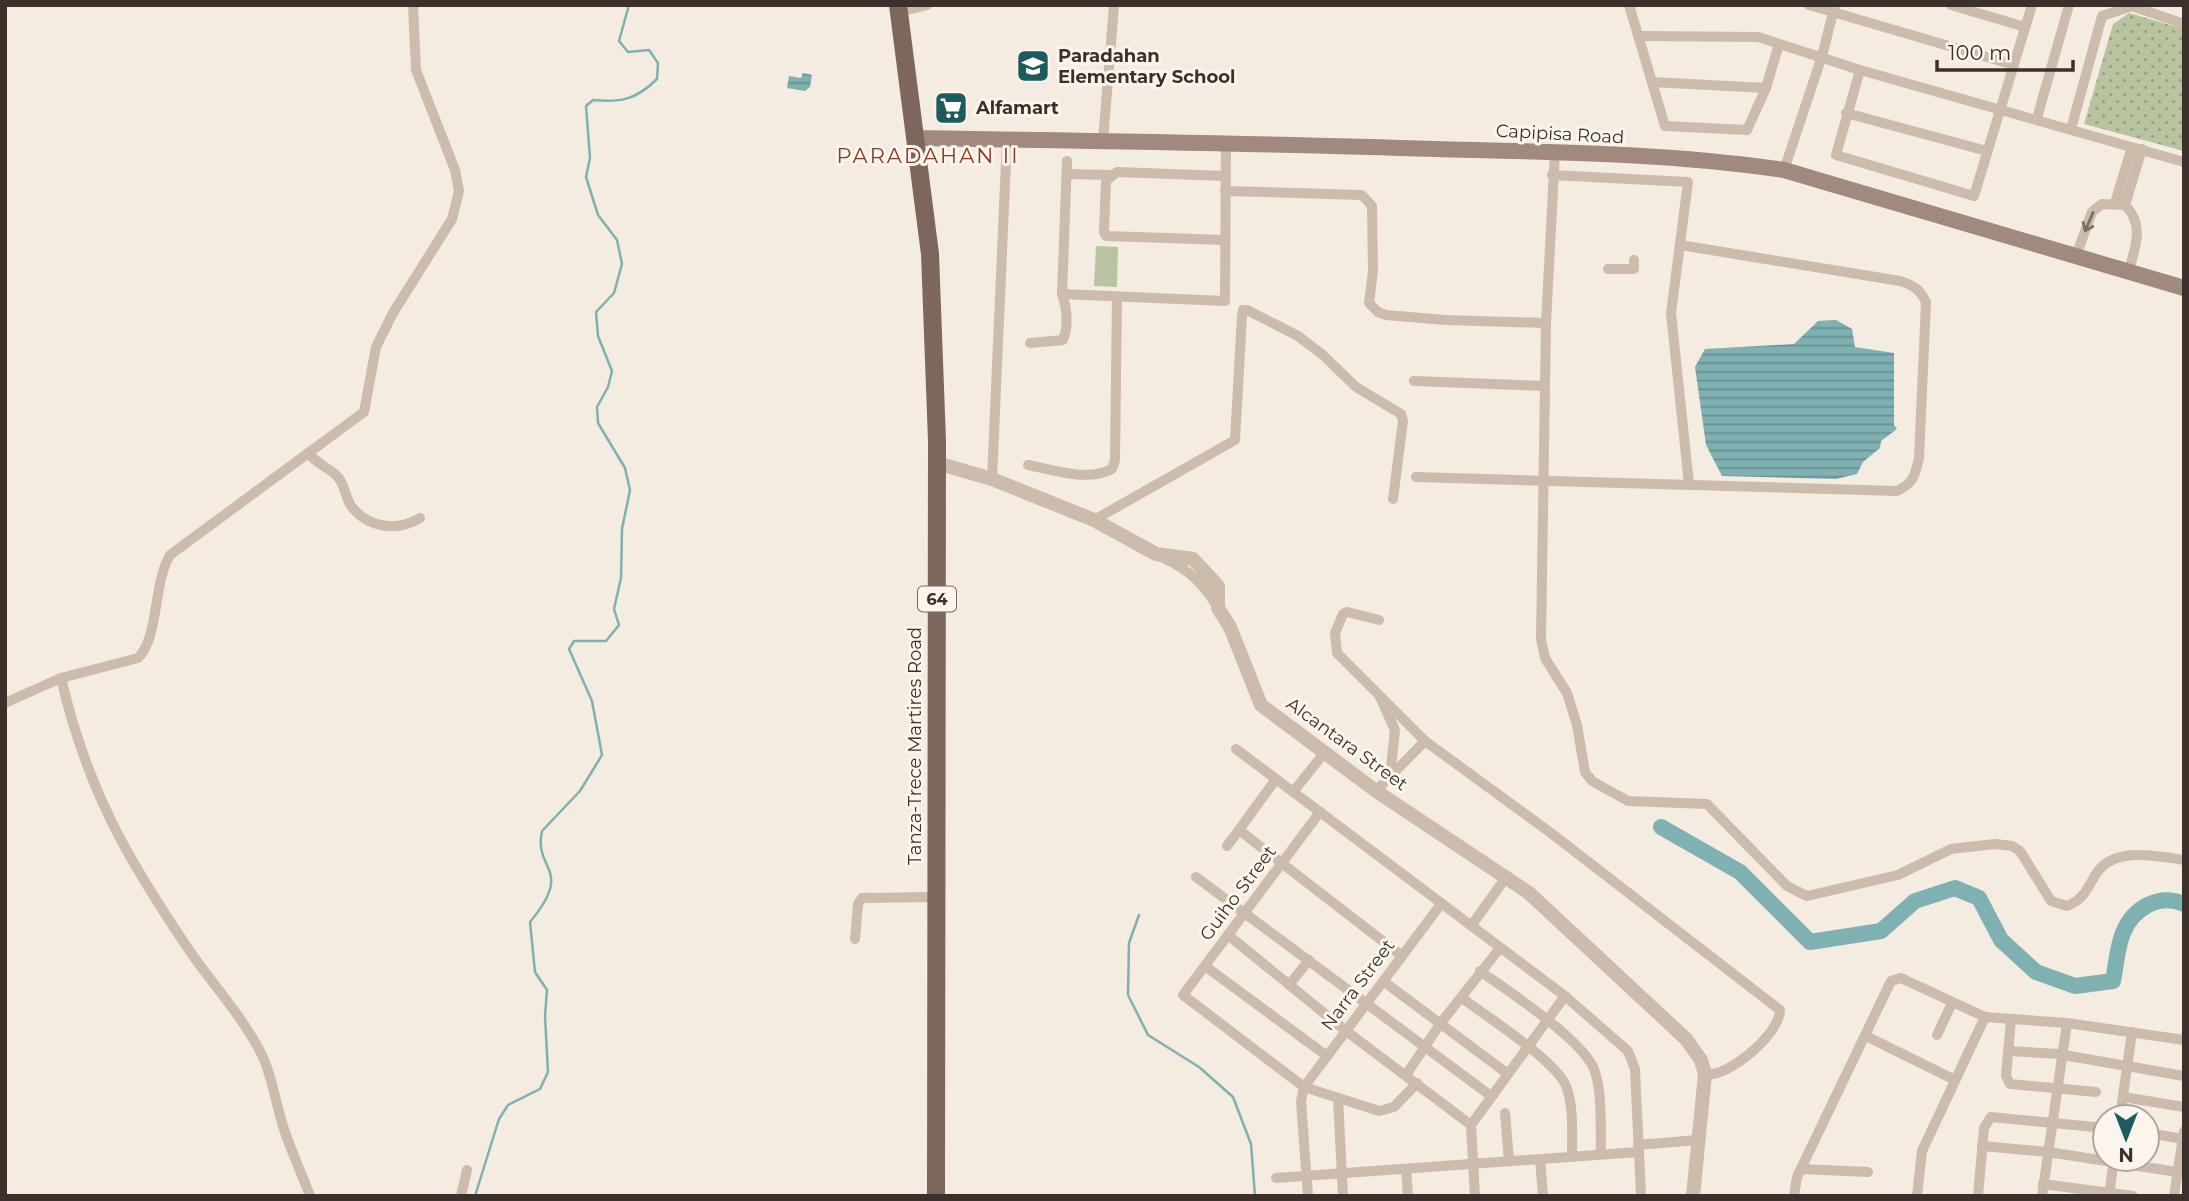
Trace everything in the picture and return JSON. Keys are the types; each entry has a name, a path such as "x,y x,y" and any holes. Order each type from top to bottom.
{"main road":[{"name":"Tanza-Trece Martires Road","path":"898,9 917,138 930,254 937,463 936,1196"},
{"name":"Capipisa Road","path":"917,138 1226,142 1555,152 1741,164 1784,170 2184,288"}],"street":[{"path":"5,703 61,678 128,661 143,653 160,576 170,555 364,412 376,347 393,313 452,219 459,191 455,170 416,70 413,5"},
{"path":"898,9 928,5"},
{"path":"1103,141 1114,5"},
{"path":"1629,5 1665,126 1747,130 1766,88 1779,44"},
{"path":"1809,5 1834,10 2014,65"},
{"path":"1951,5 2025,27"},
{"path":"1860,70 1836,155 1974,196 2032,5"},
{"path":"2037,118 2069,5"},
{"path":"2071,129 2102,16 2132,6 2184,24"},
{"path":"1784,170 1822,56 1834,10"},
{"path":"1638,36 1758,37 1860,70 2037,118 2184,162"},
{"path":"1652,82 1766,88"},
{"path":"1846,113 1987,151"},
{"path":"992,478 1007,139"},
{"path":"1062,294 1225,301 1226,142"},
{"path":"2120,204 2137,148"},
{"path":"1555,152 1546,323 1541,639 1545,658 1567,693 1577,725 1585,772 1592,781 1615,796 1640,802 1707,804 1787,886 1807,896 1898,875 1951,849 1995,844 2012,846 2020,851 2051,901 2067,906 2082,898 2097,872 2117,858 2131,855 2184,860"},
{"path":"1030,343 1063,340 1066,308 1062,294 1067,161"},
{"path":"1067,174 1110,175 1116,172 1225,176"},
{"path":"1110,175 1106,181 1106,236 1225,240"},
{"path":"1552,175 1688,183 1671,313 1689,484"},
{"path":"1225,191 1362,195 1371,206 1373,271 1369,303 1378,312 1445,320 1546,323"},
{"path":"2076,256 2092,212 2102,204 2120,204 2134,214 2139,230 2129,271"},
{"path":"1416,477 1897,491 1909,485 1915,479 1919,458 1926,302 1913,284 1680,245"},
{"path":"1608,270 1634,269 1634,260"},
{"path":"1028,465 1088,476 1112,469 1115,460 1117,297"},
{"path":"1094,520 1235,440 1243,310 1298,337 1356,387 1401,414 1403,421 1393,499"},
{"path":"1414,382 1545,386"},
{"path":"308,453 318,465 336,475 351,505 375,525 390,527 419,518"},
{"name":"Alcantara Street","path":"937,463 992,478 1094,520 1156,554 1193,559 1218,586 1218,608 1230,627 1261,705 1376,791 1507,876 1564,923 1641,1000 1686,1039 1701,1060 1705,1074"},
{"path":"1379,620 1345,612 1334,638 1342,660 1378,691 1425,741 1551,833 1780,1010 1776,1025 1738,1064 1715,1076 1705,1074 1693,1196"},
{"path":"61,678 74,732 99,802 131,864 231,1006 262,1055 285,1134 310,1196"},
{"path":"1378,691 1395,730 1390,777"},
{"path":"1376,791 1425,741"},
{"path":"1236,749 1565,996 1628,1051 1635,1069 1641,1196"},
{"path":"1293,792 1325,752"},
{"path":"1227,846 1276,779"},
{"name":"Guiho Street","path":"1304,1087 1183,995 1320,812"},
{"path":"1239,830 1402,956"},
{"path":"1471,926 1507,876"},
{"path":"1196,877 1491,1096"},
{"path":"855,939 858,904 862,898 936,897"},
{"name":"Narra Street","path":"1304,1087 1441,904"},
{"path":"1228,935 1346,1031 1471,1125"},
{"path":"1406,1075 1440,1024 1500,948"},
{"path":"1289,985 1309,960"},
{"path":"1205,967 1327,1056"},
{"path":"1480,971 1546,1020 1585,1055 1595,1072 1601,1154"},
{"path":"1794,1196 1801,1169 1891,981 1895,978 1901,978 1985,1017 2067,1023 2184,1040"},
{"path":"1383,981 1508,1074"},
{"path":"1475,1196 1471,1125 1565,996"},
{"path":"1462,998 1528,1047 1562,1077 1570,1101 1572,1157"},
{"path":"1937,1035 1952,1003"},
{"path":"1917,1196 1922,1151 1985,1017"},
{"path":"2011,1019 2006,1080 2010,1084 2096,1092"},
{"path":"2067,1023 2043,1190 2133,1196"},
{"path":"2122,1103 2132,1032"},
{"path":"1866,1036 1955,1080"},
{"path":"2009,1051 2062,1055 2184,1076"},
{"path":"1308,1196 1301,1101 1304,1087 1379,1111 1388,1110 1417,1083"},
{"path":"2123,1097 2184,1107"},
{"path":"1338,1098 1343,1196"},
{"path":"1505,1113 1509,1161"},
{"path":"1978,1196 1984,1128 1991,1117 2053,1120 2091,1126"},
{"path":"2161,1134 2183,1136 2181,1172 2174,1196"},
{"path":"1276,1178 1572,1157 1697,1140"},
{"path":"1982,1146 2091,1158"},
{"path":"1540,1159 1543,1196"},
{"path":"1406,1169 1408,1196"},
{"path":"1801,1169 1868,1172"},
{"path":"2161,1169 2181,1172"},
{"path":"461,1196 467,1170"},
{"path":"2109,1194 2112,1173"}],"green space":[{"path":"2129,13 2184,29 2184,151 2084,124 2113,24"},
{"path":"1096,246 1118,247 1117,287 1094,286"}],"water":[{"path":"803,73 812,75 810,87 805,91 787,88 789,76 801,78"},
{"path":"1836,320 1852,329 1855,347 1894,353 1894,425 1897,429 1881,441 1880,448 1863,462 1857,474 1836,479 1722,476 1706,445 1695,367 1705,349 1794,344 1818,321"}],"waterway":[{"path":"475,1196 499,1119 508,1105 540,1089 548,1072 545,1016 547,990 535,972 530,922 550,891 550,871 541,844 542,831 580,791 602,755 592,701 569,649 574,641 606,641 619,625 614,609 621,578 622,529 630,490 625,468 598,423 597,407 608,387 612,371 598,336 596,312 614,293 622,264 617,240 598,215 586,177 590,158 586,106 593,100 628,98 657,79 658,63 649,50 628,52 619,41 629,5"},
{"path":"1661,827 1740,872 1810,942 1881,931 1915,901 1955,888 1979,898 2001,940 2036,972 2075,986 2113,981 2123,933 2127,924 2140,910 2165,900 2184,904"},
{"path":"1139,915 1129,943 1128,995 1148,1035 1199,1067 1233,1097 1251,1144 1255,1196"}],"place":[{"name":"Paradahan Elementary School","path":"1033,66"},
{"name":"Alfamart","path":"951,108"}],"district":[{"name":"PARADAHAN II","path":"928,156"}]}
